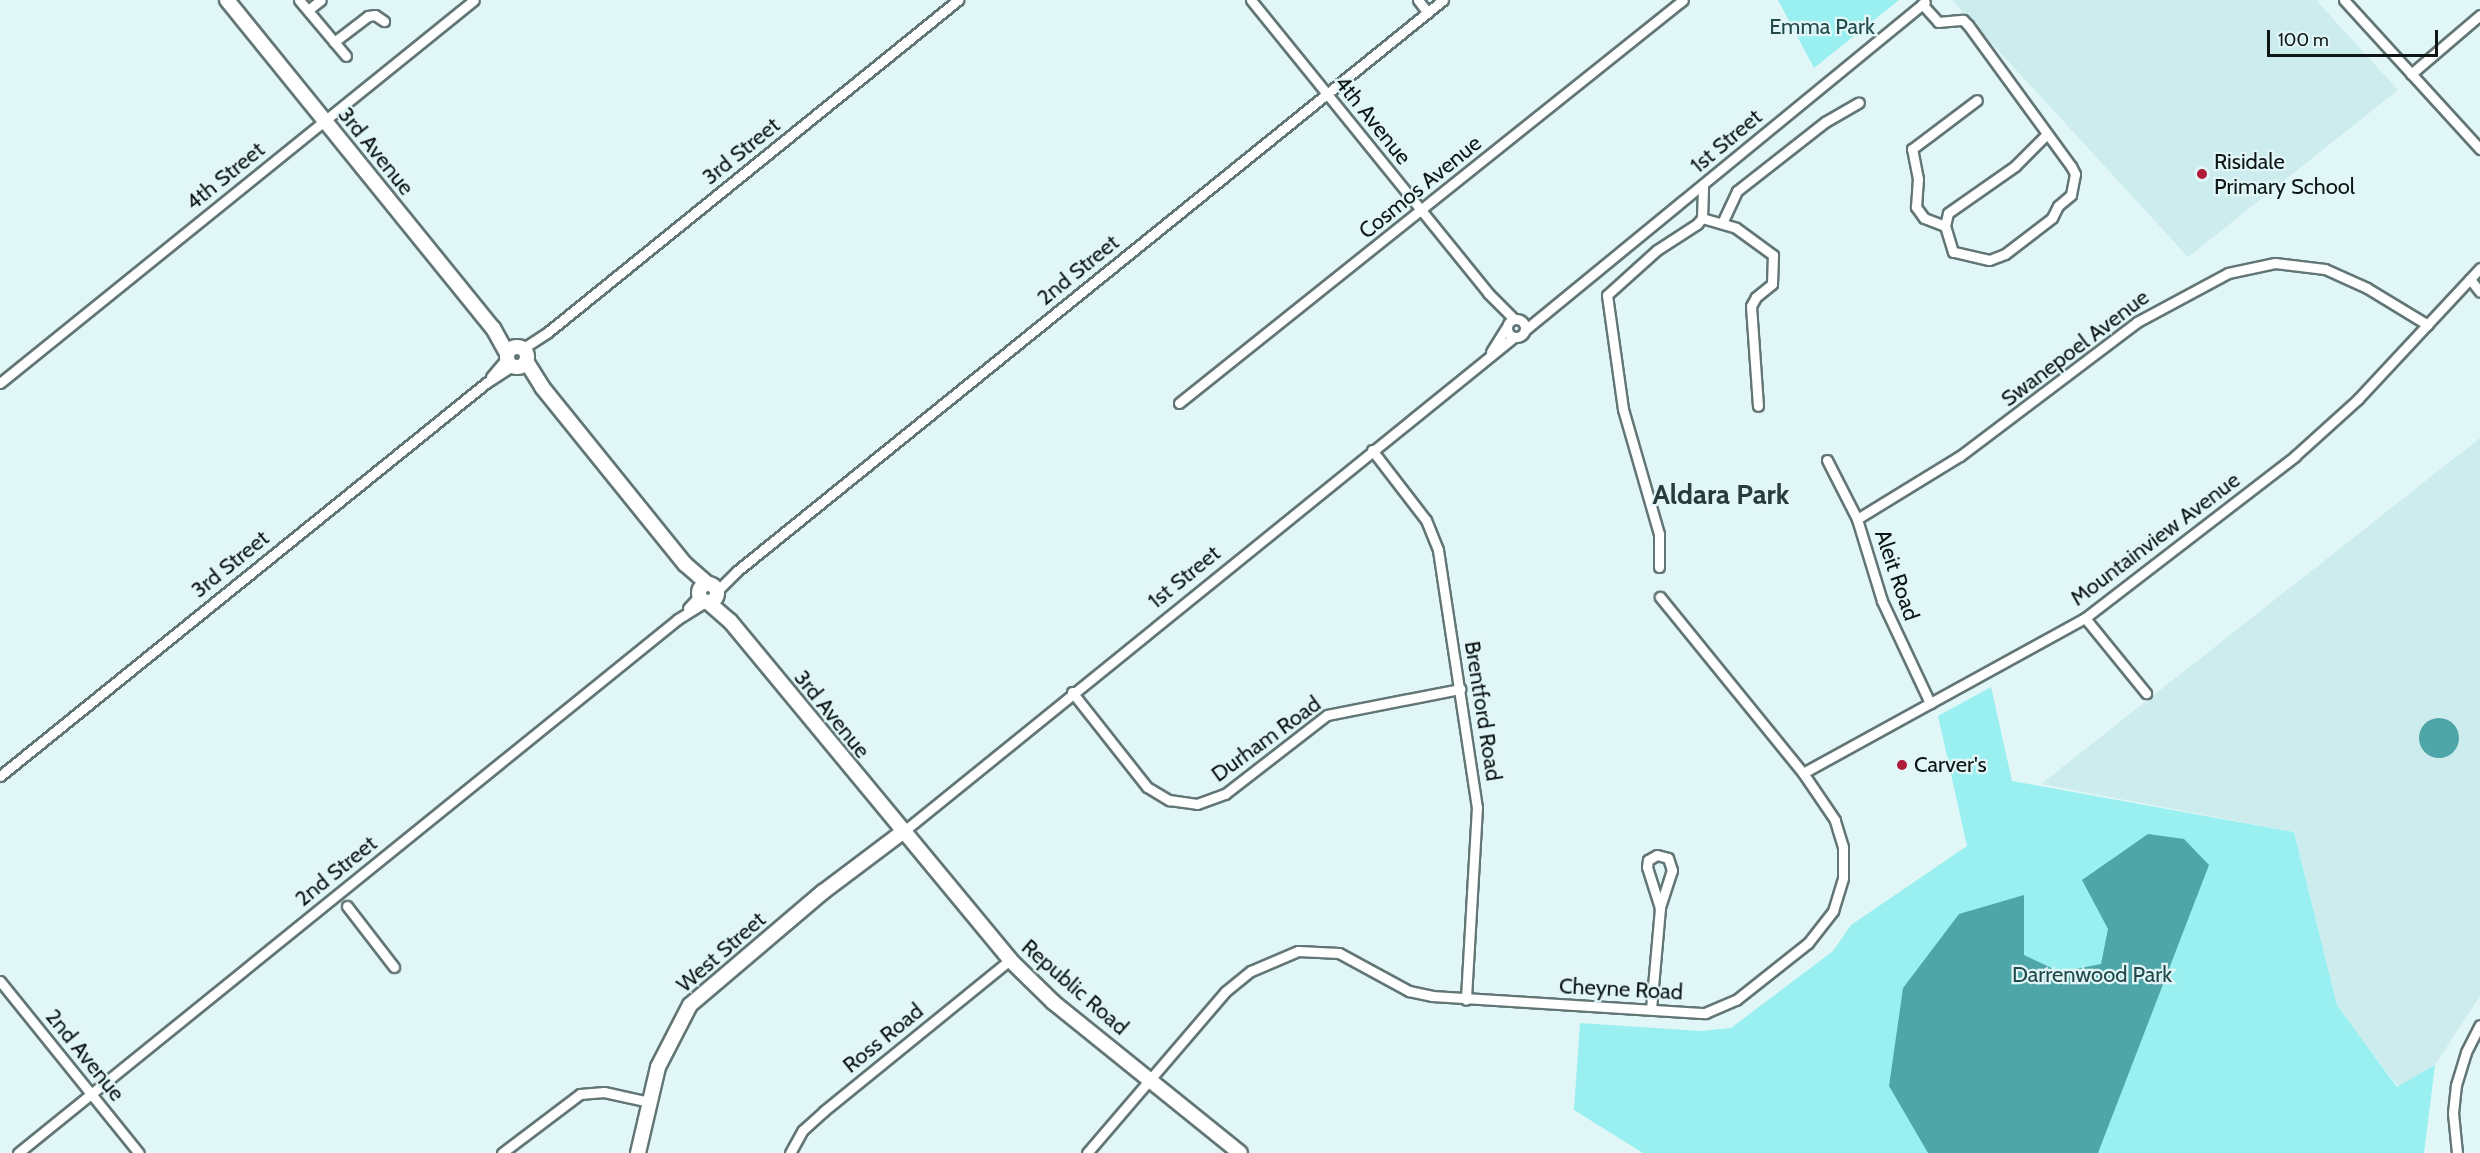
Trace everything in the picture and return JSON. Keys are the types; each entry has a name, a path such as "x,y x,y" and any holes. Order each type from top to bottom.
{"main road":[{"name":"3rd Avenue","path":"227,0 730,621 904,831"},
{"name":"Republic Road","path":"904,831 1010,960 1053,1002 1240,1153"},
{"name":"West Street","path":"638,1153 649,1102 665,1048 695,999 823,892 904,831"}],"street":[{"path":"299,0 346,56"},
{"path":"308,10 321,0"},
{"name":"4th Street","path":"0,383 474,0"},
{"name":"3rd Street","path":"0,776 958,0"},
{"name":"4th Avenue","path":"1251,0 1512,323"},
{"path":"1418,0 1428,13"},
{"name":"2nd Street","path":"18,1153 1443,0"},
{"name":"Cosmos Avenue","path":"1179,403 1683,0"},
{"path":"2344,0 2480,149"},
{"path":"1924,2 1938,22 1964,21 2071,166 2075,179 2071,195 2060,204 2049,221 2005,254 1989,260 1953,252 1945,226 1953,208 2014,166 2047,134"},
{"name":"1st Street","path":"904,831 1071,692 1490,354 1525,330 1546,309 1703,186 1924,2"},
{"path":"334,42 368,16 375,15 384,21"},
{"path":"2410,74 2480,15"},
{"path":"1945,226 1924,218 1916,207 1918,179 1912,147 1977,100"},
{"path":"1723,221 1737,191 1825,122 1859,102"},
{"path":"1702,218 1703,186"},
{"path":"1659,567 1661,543 1623,409 1607,295 1657,250 1702,218 1723,221 1771,250 1775,261 1772,284 1756,297 1751,306 1758,406"},
{"name":"Swanepoel Avenue","path":"1857,519 1960,456 2137,322 2228,273 2275,263 2325,269 2367,288 2428,325"},
{"name":"Mountainview Avenue","path":"1803,773 2085,618 2295,456 2358,399 2480,268"},
{"path":"2470,279 2480,292"},
{"name":"1st Street","path":"1490,354 1512,323 1546,309"},
{"path":"1512,323 1525,330"},
{"path":"1512,323 1514,337"},
{"name":"Brentford Road","path":"1372,450 1431,527 1460,689 1478,807 1466,1000"},
{"name":"Aleit Road","path":"1827,460 1857,519 1882,601 1930,703"},
{"name":"Cheyne Road","path":"1087,1153 1226,991 1276,957 1298,951 1339,953 1417,994 1466,1000 1705,1013 1725,1007 1761,982 1825,925 1840,893 1843,847 1835,820 1803,773 1660,597"},
{"path":"2085,618 2146,693"},
{"name":"Durham Road","path":"1071,692 1147,787 1169,800 1197,804 1225,794 1327,715 1460,689"},
{"path":"1651,1009 1660,908 1672,870 1668,858 1657,855 1648,861 1647,867 1660,908"},
{"path":"347,906 394,967"},
{"name":"Ross Road","path":"790,1153 803,1130 824,1111 1010,960"},
{"name":"2nd Avenue","path":"0,981 139,1153"},
{"path":"2457,1153 2453,1113 2456,1085 2466,1052 2480,1025"},
{"path":"502,1153 580,1094 604,1092 649,1102"}],"shaded area":[{"name":"Risidale Primary School","path":"1952,0 2316,0 2398,90 2188,257"},
{"path":"2480,438 2480,996 2435,1065 2398,1087 2337,1005 2294,832 2041,784"},
{"path":"2439,718 2447,719 2453,724 2458,730 2458,746 2453,752 2447,757 2439,758 2431,757 2425,752 2420,746 2419,738 2420,730 2425,724 2431,719"},
{"path":"2148,834 2184,839 2209,865 2098,1153 1928,1153 1889,1086 1903,988 1959,914 2024,895 2024,955 2060,972 2101,964 2108,929 2082,880"}],"green space":[{"name":"Emma Park","path":"1778,0 1899,0 1814,68"},
{"name":"Darrenwood Park","path":"1991,687 2012,781 2294,832 2337,1005 2397,1087 2435,1065 2424,1153 1643,1153 1574,1110 1580,1023 1700,1031 1731,1028 1833,951 1851,925 1967,846 1938,716"}],"place":[{"name":"Risidale Primary School","path":"2202,174"},
{"name":"Carver's","path":"1902,765"}],"district":[{"name":"Aldara Park","path":"1721,494"}]}
